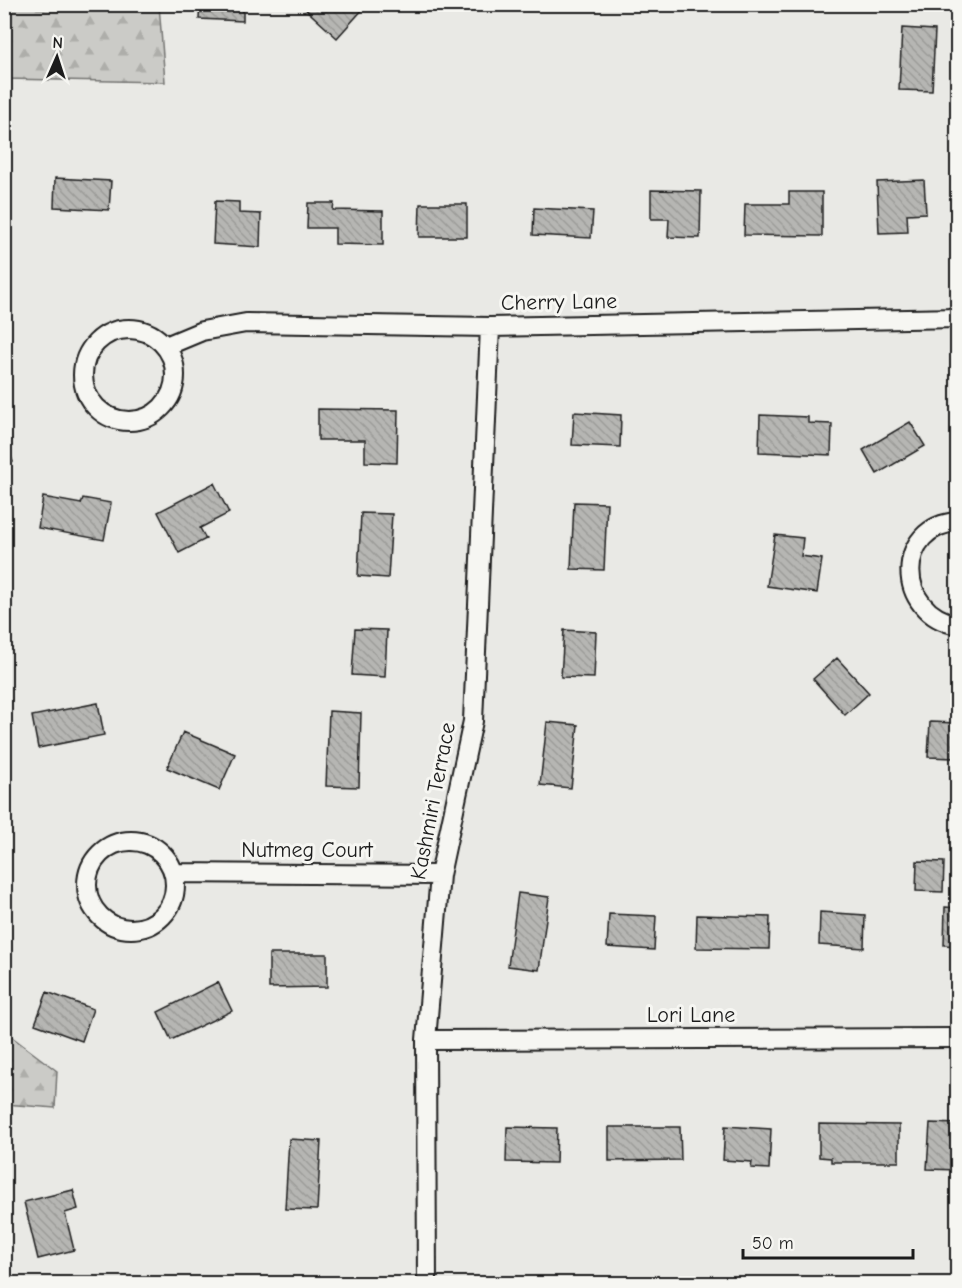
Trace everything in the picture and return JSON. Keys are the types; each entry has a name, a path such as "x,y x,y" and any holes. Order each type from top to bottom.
{"street":[{"name":"Cherry Lane","path":"166,346 202,331 246,323 490,327 957,318"},
{"name":"Kashmiri Terrace","path":"427,1284 426,1040 440,875 473,721 490,327"},
{"path":"132,329 154,336 166,346 175,366 175,386 163,408 147,419 128,422 107,416 97,409 87,394 83,381 84,362 96,342 115,331 132,329"},
{"path":"957,522 940,526 918,544 910,570 911,585 924,609 940,620 957,624"},
{"path":"132,840 146,843 168,860 174,873 173,900 166,912 143,927 130,929 110,924 94,910 88,898 86,884 92,864 105,848 118,842 132,840"},
{"name":"Nutmeg Court","path":"174,873 440,875"},
{"name":"Lori Lane","path":"426,1040 957,1038"}],"green space":[{"path":"5,4 159,5 165,82 5,79"},
{"path":"4,1031 57,1071 55,1108 5,1104"}],"building":[{"path":"200,4 243,4 243,21 199,19"},
{"path":"360,4 364,8 337,38 301,5"},
{"path":"428,4 506,4 505,10"},
{"path":"902,28 935,30 932,91 899,90"},
{"path":"55,178 111,181 109,210 54,207"},
{"path":"924,180 926,213 907,214 908,232 879,233 877,182"},
{"path":"651,190 701,191 700,238 668,237 669,219 651,219"},
{"path":"789,192 822,192 822,236 744,235 745,204 789,204"},
{"path":"215,201 239,202 239,213 261,214 260,247 213,244"},
{"path":"308,203 334,203 333,210 383,211 383,245 335,244 335,228 307,228"},
{"path":"420,204 467,204 467,237 419,237"},
{"path":"534,208 593,211 591,238 533,235"},
{"path":"4,295 10,297 4,314"},
{"path":"318,409 398,410 397,463 365,462 365,440 318,440"},
{"path":"574,412 621,415 620,447 572,445"},
{"path":"760,415 808,417 808,423 832,424 831,455 759,452"},
{"path":"910,422 925,446 877,474 863,450"},
{"path":"4,437 13,462 4,465"},
{"path":"214,483 229,513 200,528 206,539 179,553 158,512"},
{"path":"43,497 81,504 83,498 111,503 104,540 38,528"},
{"path":"574,502 607,503 604,570 571,569"},
{"path":"361,513 392,514 388,578 358,576"},
{"path":"775,535 803,538 801,556 822,559 817,593 767,586"},
{"path":"355,629 387,630 385,677 352,675"},
{"path":"564,630 596,632 594,678 561,677"},
{"path":"837,658 869,693 845,715 813,679"},
{"path":"98,703 104,735 38,748 32,716"},
{"path":"329,711 361,713 359,787 326,786"},
{"path":"547,722 578,725 571,788 540,785"},
{"path":"930,722 958,723 958,776 953,775 954,758 928,757"},
{"path":"183,732 235,754 219,790 167,768"},
{"path":"4,798 11,800 4,815"},
{"path":"917,861 944,862 943,892 916,891"},
{"path":"518,893 549,897 539,970 508,966"},
{"path":"945,907 958,908 958,946 944,945"},
{"path":"820,912 865,915 864,948 819,945"},
{"path":"609,914 656,916 654,950 607,947"},
{"path":"697,915 770,917 769,949 696,948"},
{"path":"269,954 327,954 327,987 269,988"},
{"path":"218,982 232,1011 171,1040 158,1012"},
{"path":"47,992 93,1009 82,1041 35,1024"},
{"path":"930,1123 958,1124 958,1170 927,1169"},
{"path":"819,1124 899,1125 899,1162 831,1162 831,1158 819,1157"},
{"path":"725,1126 771,1129 769,1169 751,1168 752,1162 723,1160"},
{"path":"507,1127 557,1128 556,1163 506,1162"},
{"path":"609,1127 680,1127 681,1160 609,1161"},
{"path":"289,1139 321,1141 317,1210 285,1209"},
{"path":"73,1190 78,1209 65,1213 74,1250 38,1259 24,1202"}]}
